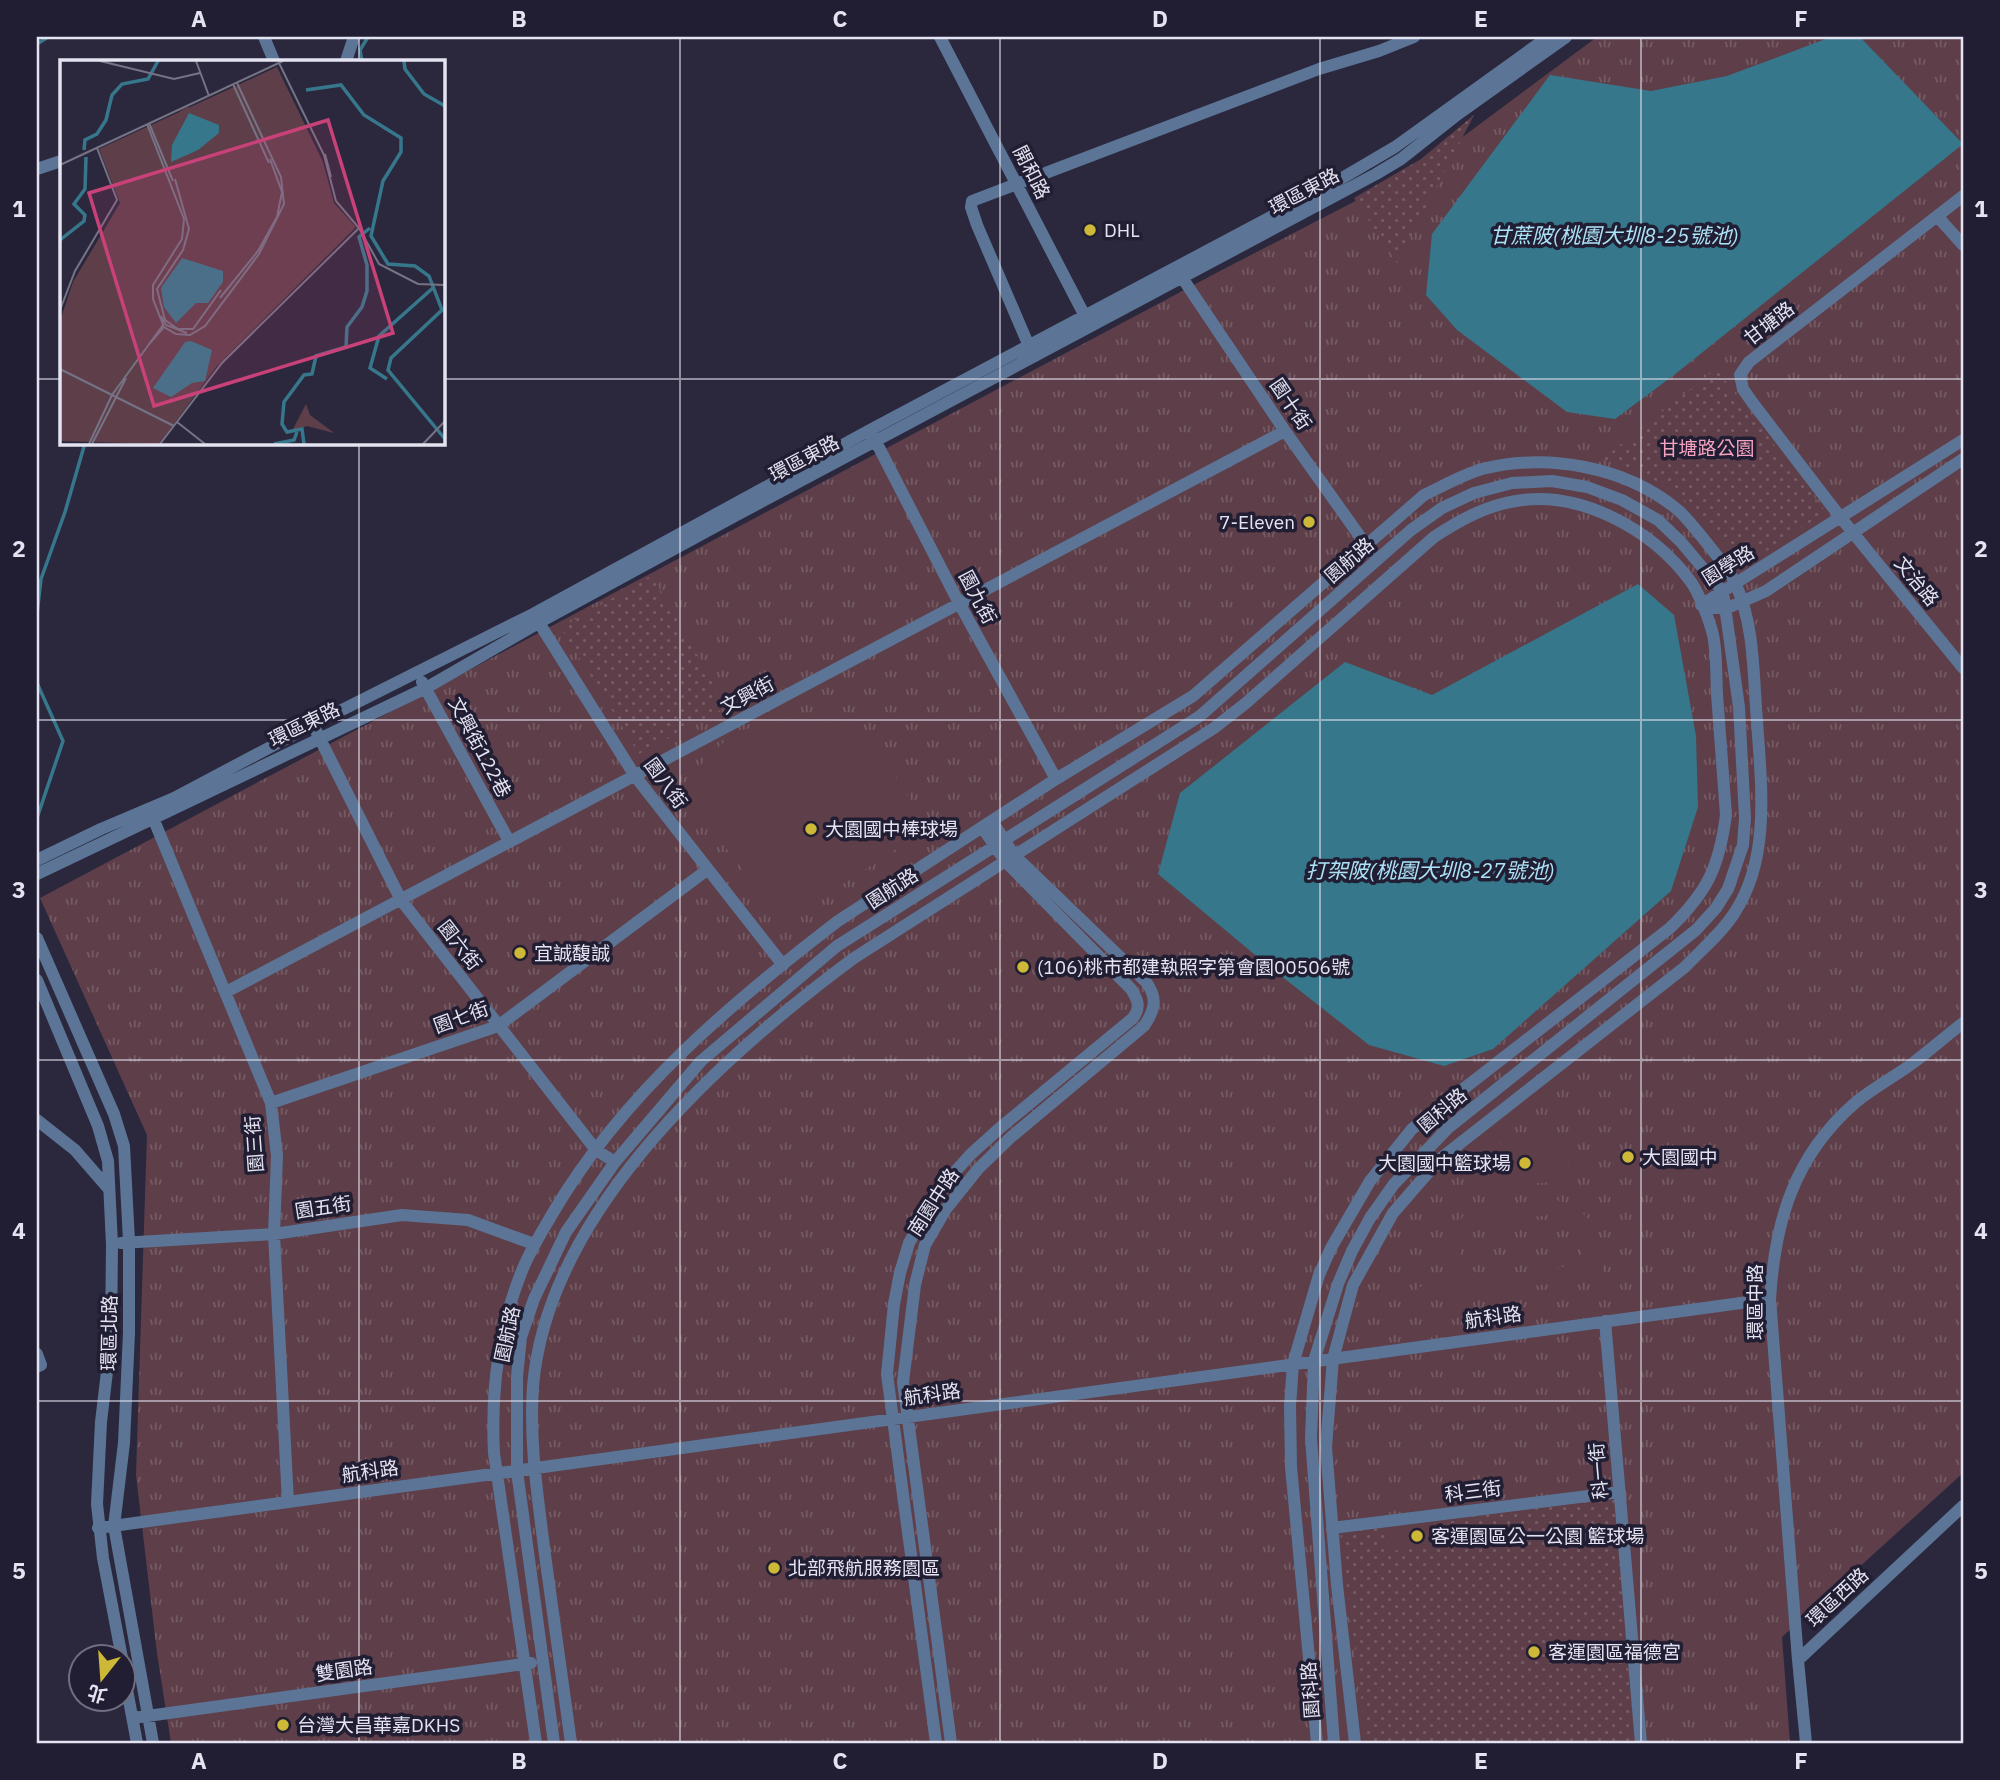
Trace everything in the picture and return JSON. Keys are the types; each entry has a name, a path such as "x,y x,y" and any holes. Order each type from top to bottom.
{"street":[{"path":"264,37 274,60"},
{"path":"346,60 354,37"},
{"name":"開和路","path":"940,37 1087,321"},
{"path":"1028,346 971,207 972,201 1319,69 1414,37"},
{"name":"環區東路","path":"1179,273 1395,147 1548,37"},
{"name":"環區東路","path":"37,860 151,813 426,688 536,618 1087,321 1401,159 1458,114 1566,37"},
{"path":"37,169 60,161"},
{"name":"甘塘路","path":"1841,518 1752,402 1743,389 1740,375 1749,362 1963,195"},
{"path":"1937,216 1963,245"},
{"name":"園十街","path":"1179,273 1285,431 1366,547 1378,559"},
{"name":"環區東路","path":"872,436 1028,346 1087,321"},
{"name":"文興街","path":"226,992 1285,431"},
{"name":"園九街","path":"872,436 959,603 1056,779"},
{"name":"園學路","path":"1701,605 1963,440"},
{"name":"園學路","path":"1701,605 1725,608 1766,591 1963,459"},
{"path":"536,1743 501,1509 494,1438 495,1378 510,1306 534,1244 566,1191 596,1150 646,1091 704,1030 838,921 1056,779 1193,696 1424,495 1481,470 1523,463 1579,466 1615,476 1679,511 1721,561 1735,584 1750,633 1760,761 1761,824 1754,865 1736,911 1721,932 1685,967 1440,1158 1413,1186 1392,1213 1353,1285 1333,1359 1326,1447 1355,1743"},
{"name":"園航路","path":"554,1743 517,1471 517,1377 521,1337 534,1299 566,1233 615,1161 701,1060 837,946 1200,716 1411,530 1442,508 1474,493 1512,483 1552,481 1587,487 1622,500 1658,520 1681,542 1723,592"},
{"path":"571,1743 534,1468 533,1384 543,1334 563,1275 593,1222 657,1134 704,1085 782,1013 854,958 1214,728 1246,703 1434,537 1463,518 1483,510 1517,501 1549,499 1607,515 1639,533 1662,550 1692,583 1713,636 1726,815 1723,843 1715,870 1689,909 1670,928 1412,1129 1370,1181 1331,1248 1319,1275 1293,1364 1290,1406 1291,1467 1317,1743"},
{"name":"文治路","path":"1841,518 1963,668"},
{"name":"園科路","path":"1334,1743 1311,1438 1314,1361 1338,1284 1370,1218 1394,1184 1448,1128 1696,930 1716,908 1728,889 1743,845 1745,818 1739,707 1723,592"},
{"name":"環區東路","path":"37,874 174,798 416,671 536,618"},
{"name":"園八街","path":"536,618 635,776 783,965"},
{"name":"文興街122巷","path":"416,671 509,841"},
{"name":"園六街","path":"312,725 321,737 401,900 596,1150 615,1161"},
{"name":"園三街","path":"151,813 271,1103 277,1156 274,1234 288,1502"},
{"name":"南園中路","path":"936,1743 887,1374 894,1304 909,1243 930,1206 971,1154 1138,1011 1138,1001 1131,989 1010,858 987,824"},
{"name":"南園中路","path":"951,1743 903,1382 910,1312 925,1245 939,1221 978,1169 1011,1136 1144,1026 1153,1013 1155,1003 1153,991 1146,982 1010,858"},
{"name":"園七街","path":"271,1103 498,1026 707,870"},
{"name":"環區北路","path":"37,938 114,1114 124,1146 129,1241 127,1379 123,1455 114,1526 153,1743"},
{"name":"環區北路","path":"37,980 98,1126 108,1161 112,1245 111,1338 101,1422 98,1528 119,1644"},
{"name":"環區中路","path":"1798,1660 1770,1299 1772,1265 1783,1212 1793,1185 1811,1153 1835,1122 1857,1102 1913,1063 1963,1023"},
{"path":"37,1120 75,1150 108,1188"},
{"name":"園五街","path":"112,1245 129,1241 274,1234 402,1215 468,1220 534,1244"},
{"name":"航科路","path":"98,1528 1770,1299"},
{"name":"科一街","path":"1605,1321 1640,1743"},
{"path":"37,1354 41,1365 37,1367"},
{"name":"科三街","path":"1332,1528 1619,1492"},
{"name":"環區西路","path":"1798,1660 1963,1506"},
{"name":"雙園路","path":"133,1718 559,1659"},
{"path":"1798,1660 1806,1743"},
{"path":"132,1714 137,1743"}],"green space":[{"path":"1597,37 1963,37 1963,1473 1782,1637 1790,1743 171,1743 157,1653 136,1475 147,1135 40,898 1220,271 1425,165"},
{"path":"1474,115 1397,263 1354,198 1421,159"},
{"name":"甘塘路公園","path":"1716,369 1826,512 1743,566 1715,531 1683,499 1652,478 1603,459"},
{"path":"652,575 726,707 639,754 561,628"},
{"name":"大園國中棒球場","path":"801,718 823,721 841,728 872,748 918,812 901,846 788,920 779,917 681,789 706,759 731,737 761,724"},
{"name":"大園國中籃球場","path":"1564,1134 1571,1180 1485,1188 1480,1146"},
{"path":"1557,1200 1579,1211 1591,1222 1594,1239 1590,1263 1602,1262 1604,1277 1421,1300 1418,1287 1465,1280 1452,1268 1445,1250 1451,1230 1467,1212","holes":["1557,1214 1580,1226 1583,1233 1583,1248 1575,1265 1481,1279 1461,1256 1462,1237 1473,1224"]},
{"path":"1615,1497 1634,1743 1367,1743 1340,1532"},
{"name":"客運園區公一公園 籃球場","path":"1445,1519 1448,1545 1389,1551 1387,1526"}],"water":[{"name":"甘蔗陂(桃園大圳8-25號池)","path":"1831,37 1860,37 1963,144 1615,419 1567,412 1457,330 1426,295 1432,234 1550,75 1651,91 1727,76"},
{"name":"打架陂(桃園大圳8-27號池)","path":"1638,584 1674,615 1696,736 1698,807 1671,891 1493,1049 1444,1066 1369,1045 1158,874 1180,793 1345,662 1432,695"}],"waterway":[{"path":"37,44 48,37"},
{"path":"362,60 360,50 368,37"},
{"path":"37,614 41,579 65,512 85,444"},
{"path":"37,657 37,683 63,741 37,818"}],"place":[{"name":"DHL","path":"1090,230"},
{"name":"7-Eleven","path":"1309,522"},
{"name":"大園國中棒球場","path":"811,829"},
{"name":"宜誠馥誠","path":"520,953"},
{"name":"(106)桃市都建執照字第會園00506號","path":"1023,967"},
{"name":"大園國中","path":"1628,1157"},
{"name":"大園國中籃球場","path":"1525,1163"},
{"name":"客運園區公一公園 籃球場","path":"1417,1536"},
{"name":"北部飛航服務園區","path":"774,1568"},
{"name":"客運園區福德宮","path":"1534,1652"},
{"name":"台灣大昌華嘉DKHS","path":"283,1725"}]}
